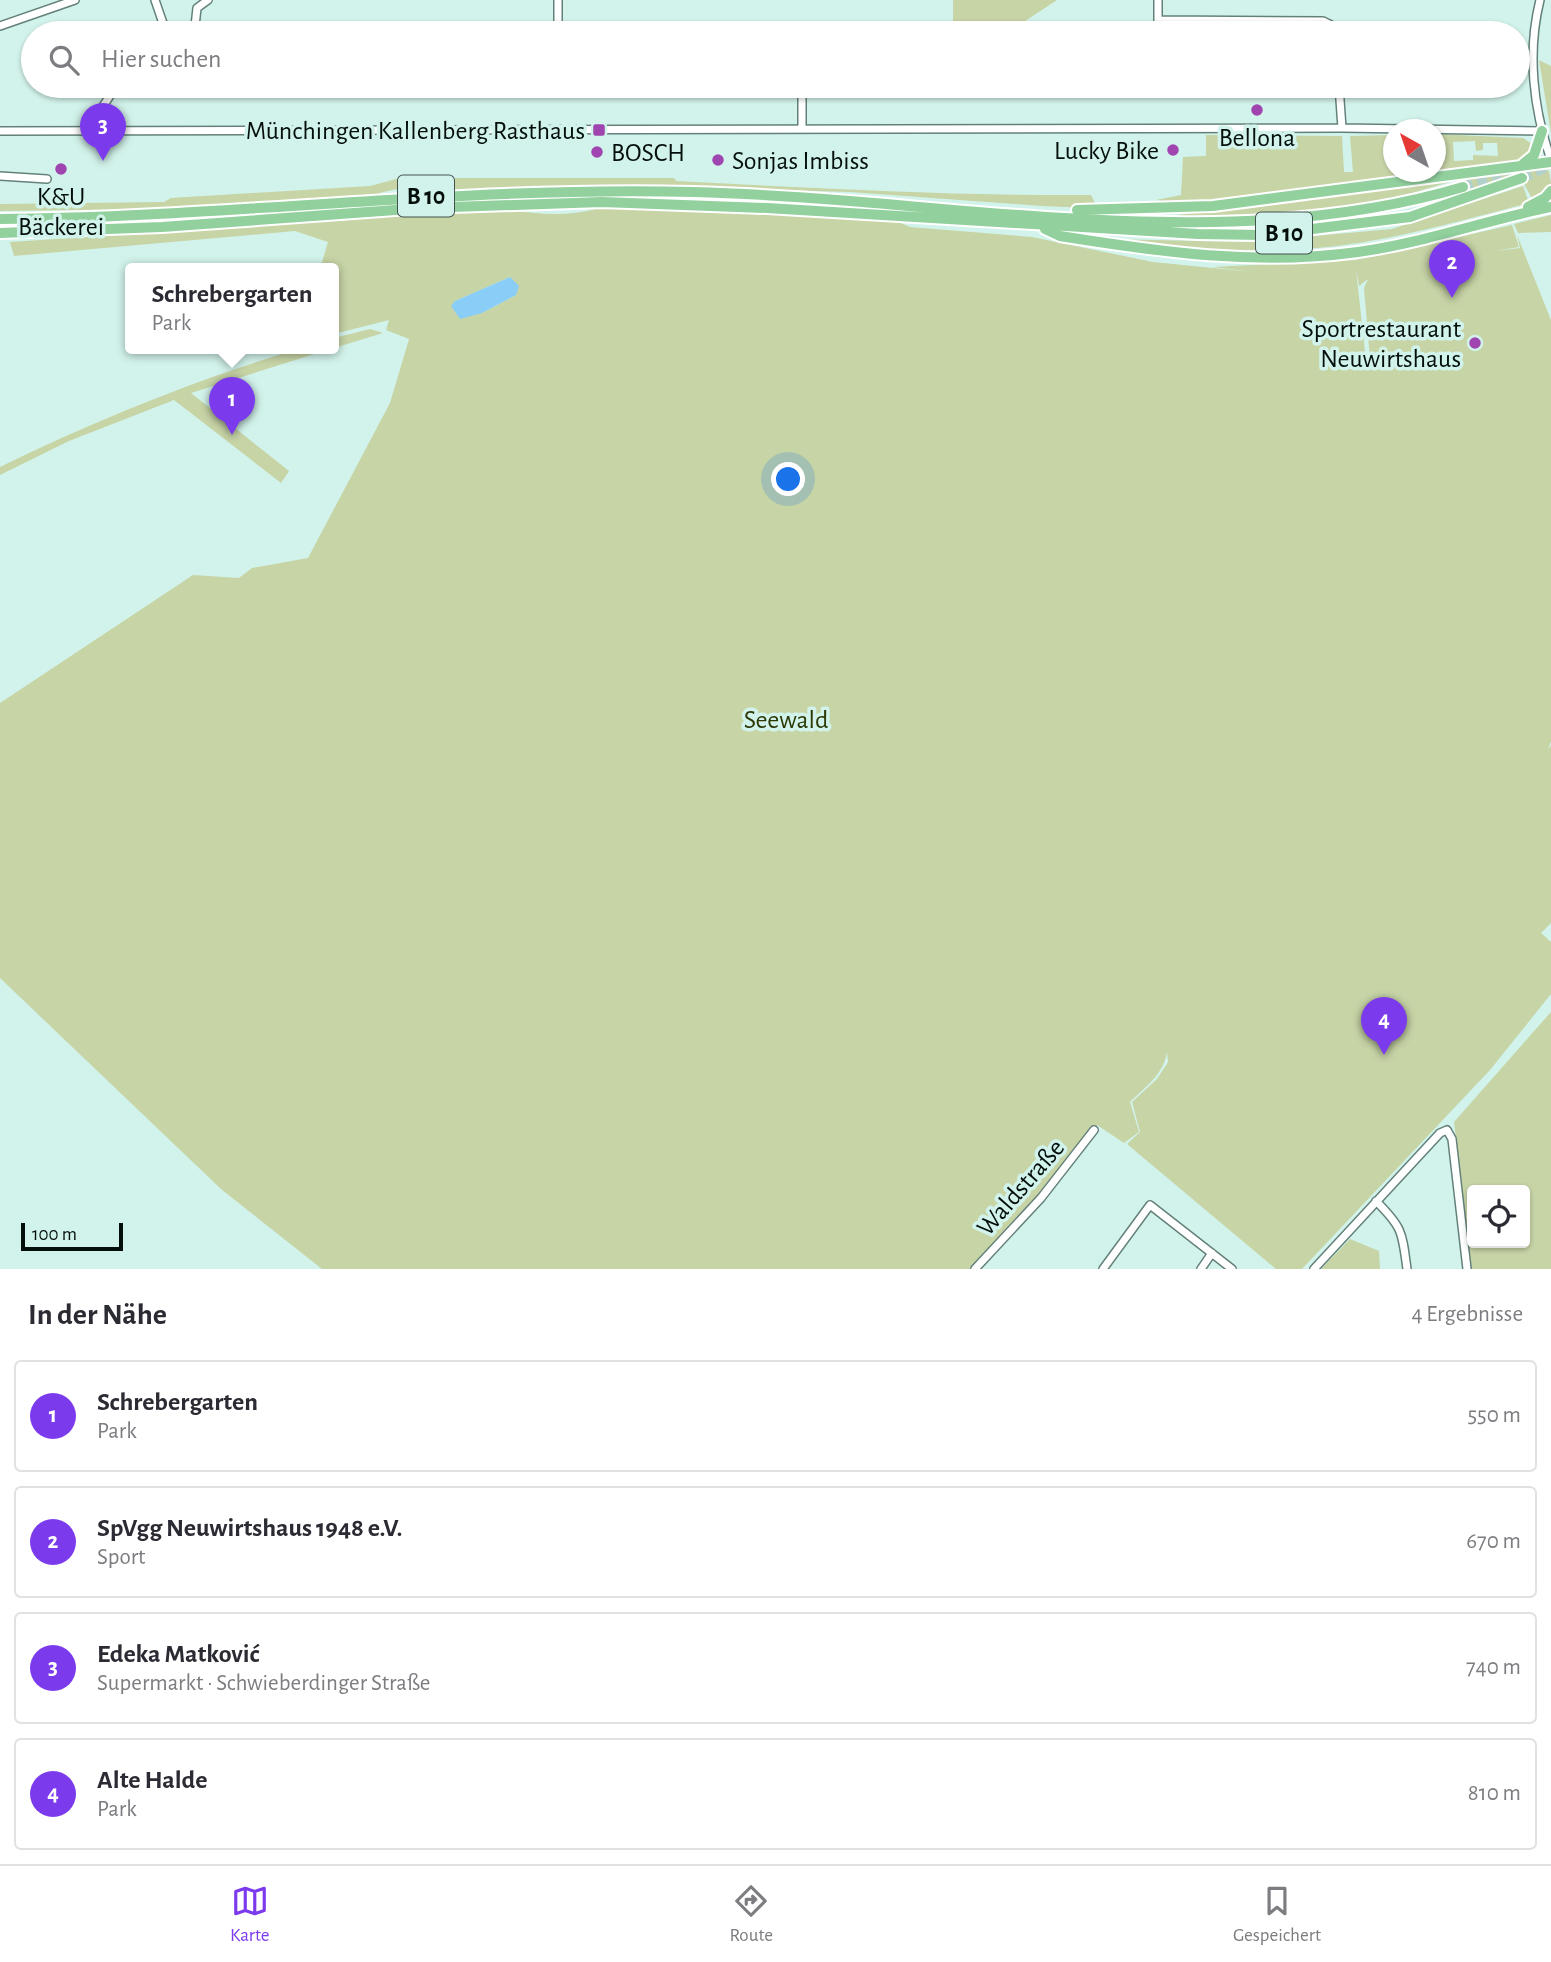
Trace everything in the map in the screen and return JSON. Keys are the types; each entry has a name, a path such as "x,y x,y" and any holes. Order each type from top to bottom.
{"highway":[{"path":"1522,165 1534,155 1542,131"},
{"name":"B 10","path":"1018,212 1040,209 1213,206 1551,161"},
{"name":"B 10","path":"0,233 162,227 423,208 602,202 767,208 1198,234 1263,235 1410,217 1522,178"},
{"name":"B 10","path":"0,219 154,216 419,196 604,191 723,193 1018,212 1233,222 1384,207 1463,187"},
{"name":"B 10","path":"1508,218 1515,210 1538,203 1551,191"},
{"name":"B 10","path":"1039,226 1060,236 1145,250 1262,259 1359,251 1551,207"}],"street":[{"path":"0,26 75,0"},
{"path":"155,0 162,21"},
{"path":"196,21 197,8 208,0"},
{"path":"558,0 558,21"},
{"path":"1539,0 1535,21 1533,69 1542,131 1551,161"},
{"path":"1158,1 1158,20 1323,21"},
{"path":"94,132 108,98"},
{"path":"802,98 802,129"},
{"path":"1340,98 1342,128"},
{"path":"0,131 1342,128 1542,131"},
{"path":"0,176 47,179"},
{"name":"Waldstraße","path":"975,1269 1041,1198 1094,1130"},
{"path":"1314,1269 1440,1133 1447,1130 1452,1139 1467,1269"},
{"path":"1376,1201 1398,1223 1402,1232 1407,1269"},
{"path":"1103,1269 1144,1209 1150,1205 1232,1269"},
{"path":"1201,1269 1212,1253"}],"green space":[{"path":"953,0 1057,0 1025,21 953,21"},
{"path":"1539,60 1551,66 1551,133"},
{"path":"1446,134 1523,138 1532,144 1534,150 1526,159 1446,170","holes":["1475,141 1476,151 1483,150 1483,143 1497,143 1498,156 1473,155 1473,160 1454,161 1453,142"]},
{"path":"1206,135 1342,136 1344,172 1353,172 1350,136 1383,135 1383,178 1180,204 1156,200 1181,195 1183,157 1206,156"},
{"path":"1538,167 1549,171 1551,183 1544,195 1534,202 1518,173 1467,193 1461,178"},
{"path":"400,178 674,178 676,181 884,191 1091,195 1096,205 1088,208 850,192 672,187 458,190 417,188 377,194 164,209 0,211 0,204 164,202 171,198 370,186"},
{"path":"1460,179 1375,204 1299,215 1153,218 1446,182"},
{"path":"1523,186 1529,203 1418,231 1334,246 1230,250 1104,239 1249,242 1392,229"},
{"name":"Seewald","path":"507,209 552,214 596,209 698,210 899,222 910,227 1032,237 1153,262 1253,272 1212,267 1355,260 1512,225 1519,247 1495,251 1520,248 1517,235 1551,320 1551,741 1548,750 1551,745 1551,923 1541,933 1551,942 1551,994 1490,1070 1302,1269 1276,1269 1127,1144 1140,1132 1132,1102 1157,1079 1168,1062 1167,1052 1158,1074 1130,1102 1139,1132 1124,1143 1097,1125 1039,1196 969,1269 322,1269 221,1189 0,978 0,703 193,575 239,578 252,568 308,558 390,403 409,339 386,330 389,320 339,333 339,263 322,263 328,242 295,231 14,256 10,242","holes":["1356,270 1359,286 1368,279 1364,288 1370,360 1366,360","510,277 516,295 482,313 455,301"]},
{"path":"1551,215 1551,232 1518,233 1514,224"},
{"path":"370,329 383,333 339,346 339,337"},
{"path":"283,354 314,354 191,393 289,471 281,483 174,400 69,441 0,475 0,467 73,433 221,374"},
{"path":"1551,1012 1551,1269 1471,1269 1469,1248 1530,1248 1530,1185 1467,1185 1467,1234 1454,1122"},
{"path":"1350,1239 1379,1251 1380,1269 1321,1269"}],"water":[{"path":"510,277 519,286 516,295 482,313 460,319 451,306 455,301"}],"tunnel":[{"path":"1463,187 1502,174 1551,151"},
{"path":"1522,178 1551,165"}],"place":[{"name":"Bellona","path":"1257,110"},
{"name":"Münchingen Kallenberg Rasthaus","path":"599,130"},
{"name":"Lucky Bike","path":"1173,150"},
{"name":"BOSCH","path":"597,152"},
{"name":"Sonjas Imbiss","path":"718,160"},
{"name":"Edeka Matković","path":"103,161"},
{"name":"K&U Bäckerei","path":"61,169"},
{"name":"SpVgg Neuwirtshaus 1948 e.V.","path":"1452,298"},
{"name":"Sportrestaurant Neuwirtshaus","path":"1475,343"},
{"name":"Schrebergarten","path":"232,435"},
{"name":"Alte Halde","path":"1384,1055"}]}
